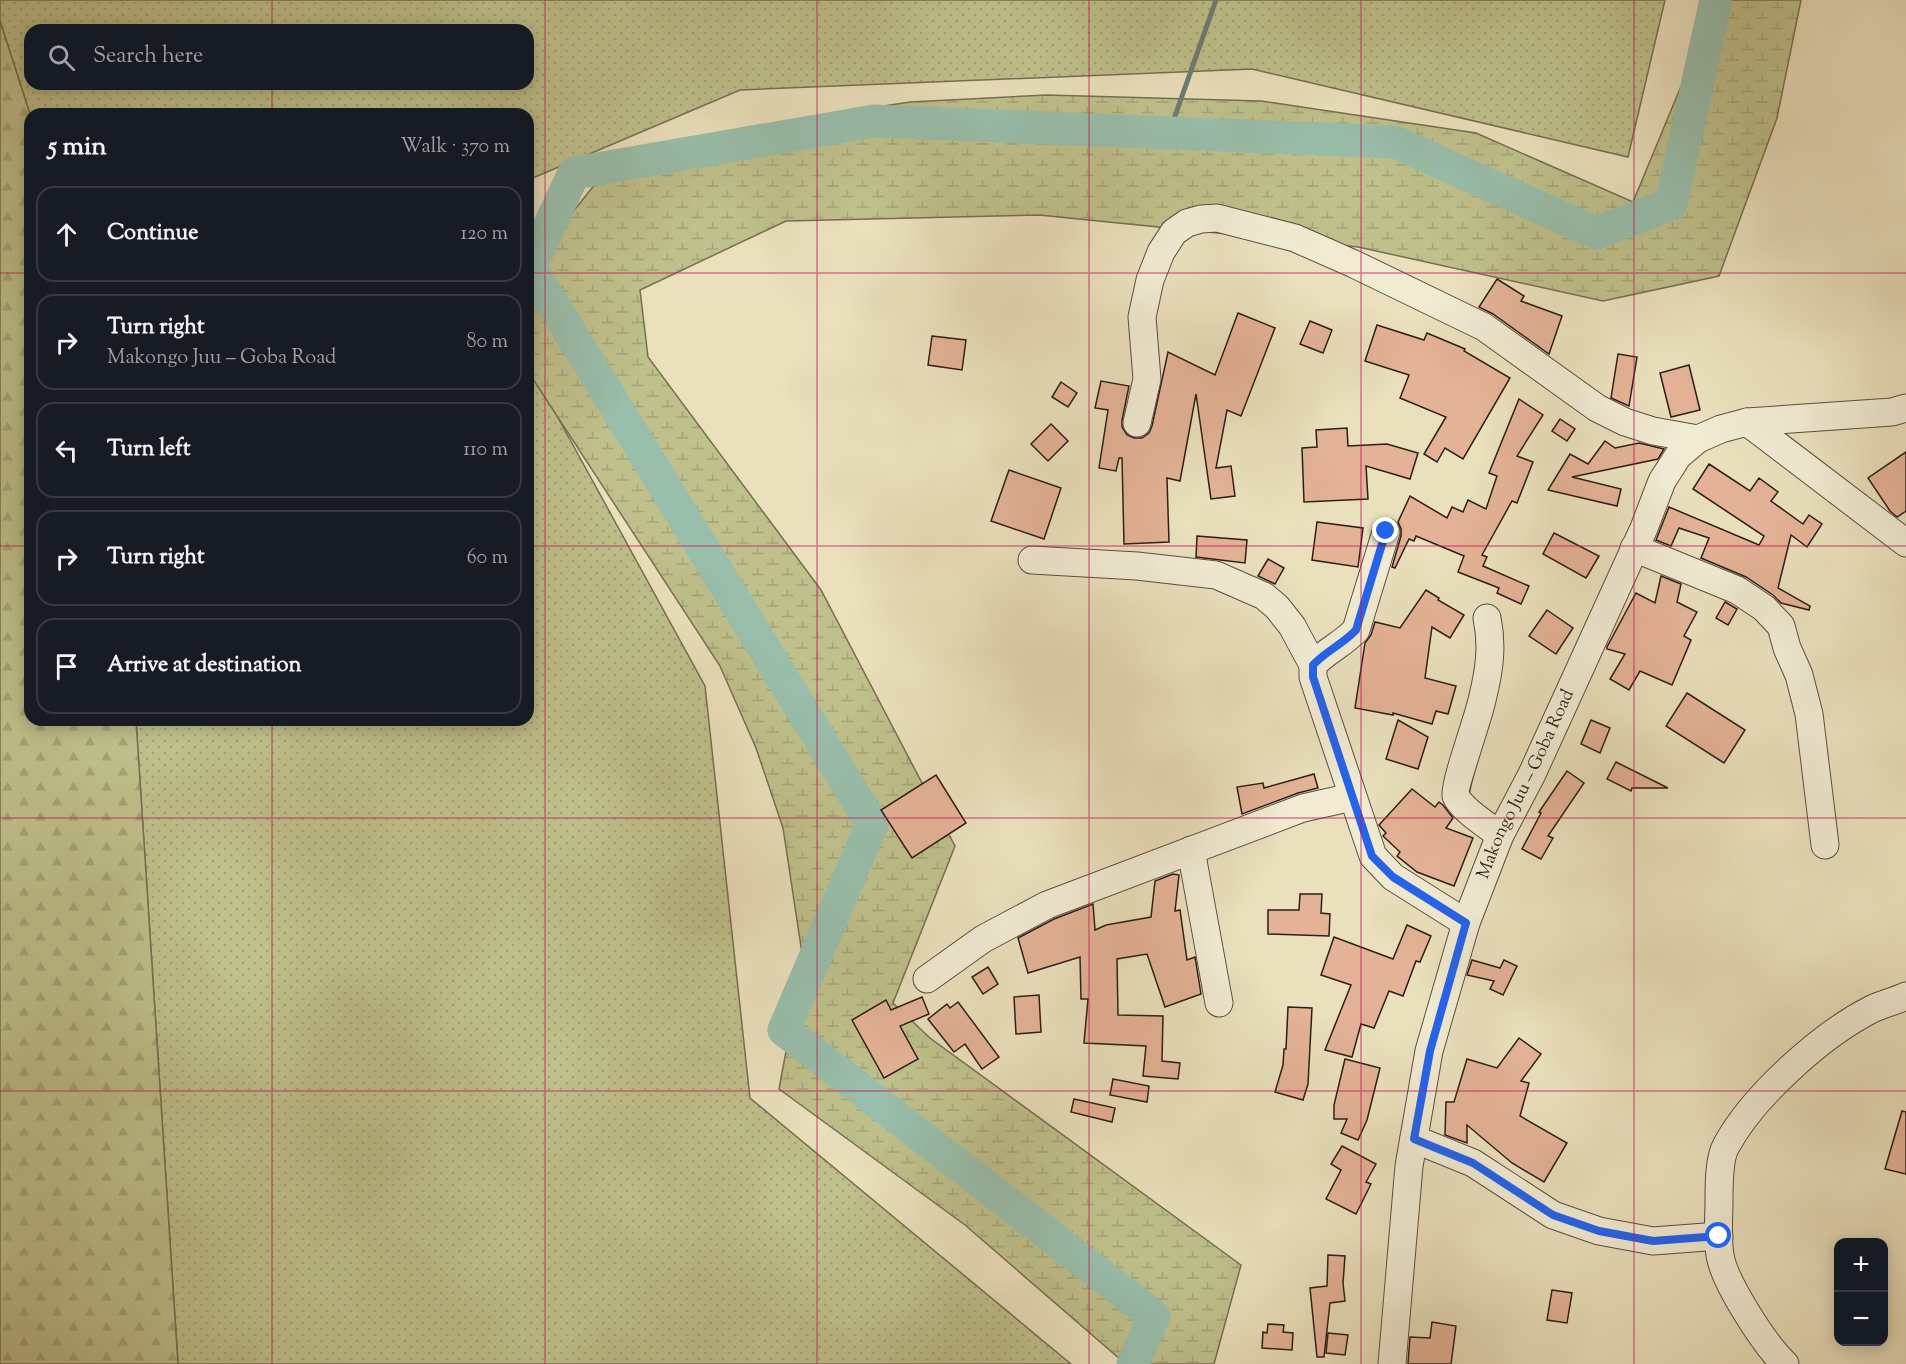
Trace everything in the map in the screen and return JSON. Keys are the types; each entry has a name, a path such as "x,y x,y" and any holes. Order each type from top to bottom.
{"street":[{"path":"1137,423 1147,379 1142,317 1148,289 1161,252 1173,232 1187,223 1217,218 1295,238 1354,264 1484,327 1597,408 1626,422 1653,431 1698,439"},
{"name":"Makongo Juu – Goba Road","path":"1392,1364 1409,1166 1430,1051 1473,900 1500,835 1532,774 1635,548 1662,481 1678,456 1698,439 1721,429 1747,422 1892,412 1906,408"},
{"path":"1747,422 1906,543"},
{"path":"1313,665 1345,642 1356,630 1386,531"},
{"path":"1635,548 1737,590 1764,608 1781,627 1799,675 1809,714 1825,845"},
{"path":"1032,560 1137,566 1216,575 1264,596 1277,606 1292,626 1313,665 1313,677 1372,856 1393,877 1466,923"},
{"path":"1487,618 1491,640 1482,701 1454,791 1459,803 1500,835"},
{"path":"927,979 983,939 1047,905 1303,808 1352,797"},
{"path":"1191,850 1219,1003"},
{"path":"1785,1364 1775,1354 1737,1298 1720,1256 1719,1185 1725,1148 1752,1108 1798,1061 1833,1034 1872,1009 1906,996"},
{"path":"1414,1139 1473,1163 1553,1215 1599,1231 1653,1241 1719,1236"}],"green space":[{"path":"0,0 1665,0 1628,157 1252,69 740,90 534,177 534,108 28,108 0,21"},
{"path":"1714,0 1801,0 1777,118 1719,276 1603,301 1358,247 1039,215 786,221 640,290 648,357 821,590 955,846 893,1003 930,1038 1241,1265 1214,1364 1120,1364 1121,1360 965,1225 779,1089 803,960 783,828 756,748 720,666 534,381 534,260 608,168 677,148 825,115 910,102 1047,95 1261,101 1476,133 1633,202 1713,9"},
{"path":"0,21 28,108 24,108 24,726 136,726 178,1364 0,1364"},
{"path":"534,374 705,686 750,1098 1071,1364 178,1364 136,726 534,726"}],"building":[{"path":"1497,279 1524,296 1521,301 1562,316 1549,354 1493,314 1479,307"},
{"path":"1238,313 1275,328 1241,416 1227,410 1216,468 1231,466 1235,496 1211,499 1196,394 1180,481 1167,478 1169,542 1124,544 1122,458 1119,458 1116,471 1099,468 1108,410 1095,408 1101,381 1129,386 1122,427 1127,435 1142,438 1149,433 1152,426 1168,352 1215,375"},
{"path":"1310,321 1332,330 1323,353 1300,344"},
{"path":"1377,325 1424,340 1427,333 1465,349 1464,351 1510,378 1463,459 1445,448 1437,462 1424,454 1446,417 1400,398 1409,375 1365,361"},
{"path":"932,336 966,340 962,370 928,365"},
{"path":"1618,354 1637,357 1629,406 1611,398"},
{"path":"1689,365 1700,410 1671,417 1660,373"},
{"path":"1061,382 1077,393 1068,407 1052,397"},
{"path":"1519,399 1543,415 1517,456 1533,462 1517,503 1512,501 1482,555 1487,557 1483,566 1529,586 1521,604 1497,593 1499,588 1458,572 1464,556 1416,536 1414,541 1409,539 1395,568 1392,567 1401,536 1398,522 1410,496 1447,518 1452,507 1463,512 1468,500 1486,509 1497,476 1489,473"},
{"path":"1560,419 1575,429 1567,441 1552,431"},
{"path":"1051,424 1068,441 1048,461 1031,444"},
{"path":"1347,428 1348,446 1387,444 1418,453 1410,479 1366,466 1368,499 1304,502 1302,448 1317,447 1316,430"},
{"path":"1605,441 1615,448 1639,443 1664,449 1658,459 1572,477 1621,489 1617,506 1548,490 1570,454 1588,464"},
{"path":"1906,452 1906,511 1897,517 1890,511 1868,478"},
{"path":"1709,464 1750,491 1759,478 1778,492 1771,501 1803,524 1809,515 1822,524 1807,547 1791,535 1778,588 1810,606 1809,610 1781,603 1746,577 1701,558 1709,538 1679,528 1671,546 1656,540 1669,507 1759,545 1764,536 1693,489"},
{"path":"1009,470 1061,488 1044,539 991,521"},
{"path":"1317,522 1363,528 1358,567 1312,560"},
{"path":"1554,533 1599,556 1586,578 1543,554"},
{"path":"1197,536 1247,540 1245,563 1196,557"},
{"path":"1268,559 1284,568 1275,584 1258,576"},
{"path":"1661,576 1681,584 1677,602 1697,612 1684,636 1691,640 1672,685 1640,671 1629,690 1610,679 1625,654 1607,649 1607,647 1636,593 1655,603"},
{"path":"1426,590 1464,615 1450,638 1432,627 1425,678 1456,686 1448,714 1436,711 1432,724 1393,713 1393,715 1355,708 1365,643 1371,635 1375,622 1400,628"},
{"path":"1725,602 1737,609 1728,625 1716,618"},
{"path":"1547,610 1573,628 1556,654 1529,636"},
{"path":"1687,693 1745,730 1724,763 1666,726"},
{"path":"1398,720 1428,737 1418,769 1386,759"},
{"path":"1591,720 1610,728 1600,753 1581,744"},
{"path":"1616,762 1668,788 1632,788 1631,791 1607,779"},
{"path":"1567,771 1584,783 1548,836 1553,838 1541,859 1522,849 1541,813 1539,812"},
{"path":"1314,774 1318,788 1242,814 1237,787 1263,783 1264,788"},
{"path":"936,775 966,823 912,858 881,810"},
{"path":"1412,789 1435,807 1439,802 1443,805 1453,818 1446,828 1473,838 1454,886 1417,872 1397,856 1400,852 1383,836 1386,833 1379,825"},
{"path":"1173,874 1179,875 1175,911 1180,910 1187,960 1195,957 1201,994 1165,1007 1147,954 1117,959 1118,1015 1163,1016 1162,1061 1180,1063 1178,1079 1143,1076 1146,1046 1084,1043 1088,999 1081,999 1080,957 1028,973 1018,938 1054,919 1093,904 1095,930 1106,925 1151,917 1155,881"},
{"path":"1300,894 1322,894 1321,913 1330,914 1329,936 1268,934 1268,910 1299,910"},
{"path":"1407,925 1431,936 1420,962 1416,961 1403,996 1389,991 1374,1028 1361,1024 1352,1057 1325,1050 1351,985 1321,975 1334,937 1393,959"},
{"path":"1472,960 1500,968 1504,960 1517,966 1503,995 1490,989 1494,981 1467,975"},
{"path":"988,967 998,984 983,994 972,977"},
{"path":"1039,995 1041,1032 1016,1034 1014,997"},
{"path":"922,997 929,1014 900,1026 918,1059 884,1078 852,1020 886,1000 891,1010"},
{"path":"958,1002 999,1057 982,1069 965,1044 954,1052 928,1019 947,1004 950,1008"},
{"path":"1288,1007 1312,1008 1308,1084 1303,1100 1275,1092 1283,1065 1284,1049 1286,1049"},
{"path":"1519,1038 1541,1054 1521,1081 1529,1083 1520,1116 1567,1143 1544,1182 1512,1163 1467,1125 1467,1143 1445,1135 1446,1102 1454,1102 1467,1059 1497,1068"},
{"path":"1345,1059 1380,1068 1367,1120 1358,1140 1341,1133 1347,1119 1334,1119 1334,1105"},
{"path":"1113,1079 1149,1086 1147,1102 1110,1095"},
{"path":"1074,1099 1115,1108 1112,1122 1071,1112"},
{"path":"1902,1111 1906,1112 1906,1174 1885,1169"},
{"path":"1342,1146 1376,1164 1366,1182 1371,1184 1356,1214 1326,1199 1341,1170 1331,1164"},
{"path":"1328,1255 1345,1256 1343,1283 1345,1301 1330,1303 1324,1357 1317,1357 1310,1288 1327,1286"},
{"path":"1552,1290 1572,1293 1567,1323 1547,1320"},
{"path":"1432,1322 1456,1326 1451,1364 1408,1364 1410,1337 1430,1338"},
{"path":"1268,1324 1284,1325 1283,1332 1293,1333 1292,1350 1262,1348 1263,1332 1267,1333"},
{"path":"1328,1333 1348,1335 1345,1355 1326,1353"}],"waterway":[{"path":"1169,133 1216,0"},
{"path":"534,258 574,173 874,121 1395,142 1596,233 1671,204 1716,0"},
{"path":"534,274 872,824 784,1030 1154,1316 1133,1364"}],"route":[{"path":"1386,531 1356,630 1345,642 1313,665 1313,677 1372,856 1393,877 1466,923 1430,1051 1414,1139 1473,1163 1553,1215 1599,1231 1653,1241 1719,1236"}]}
